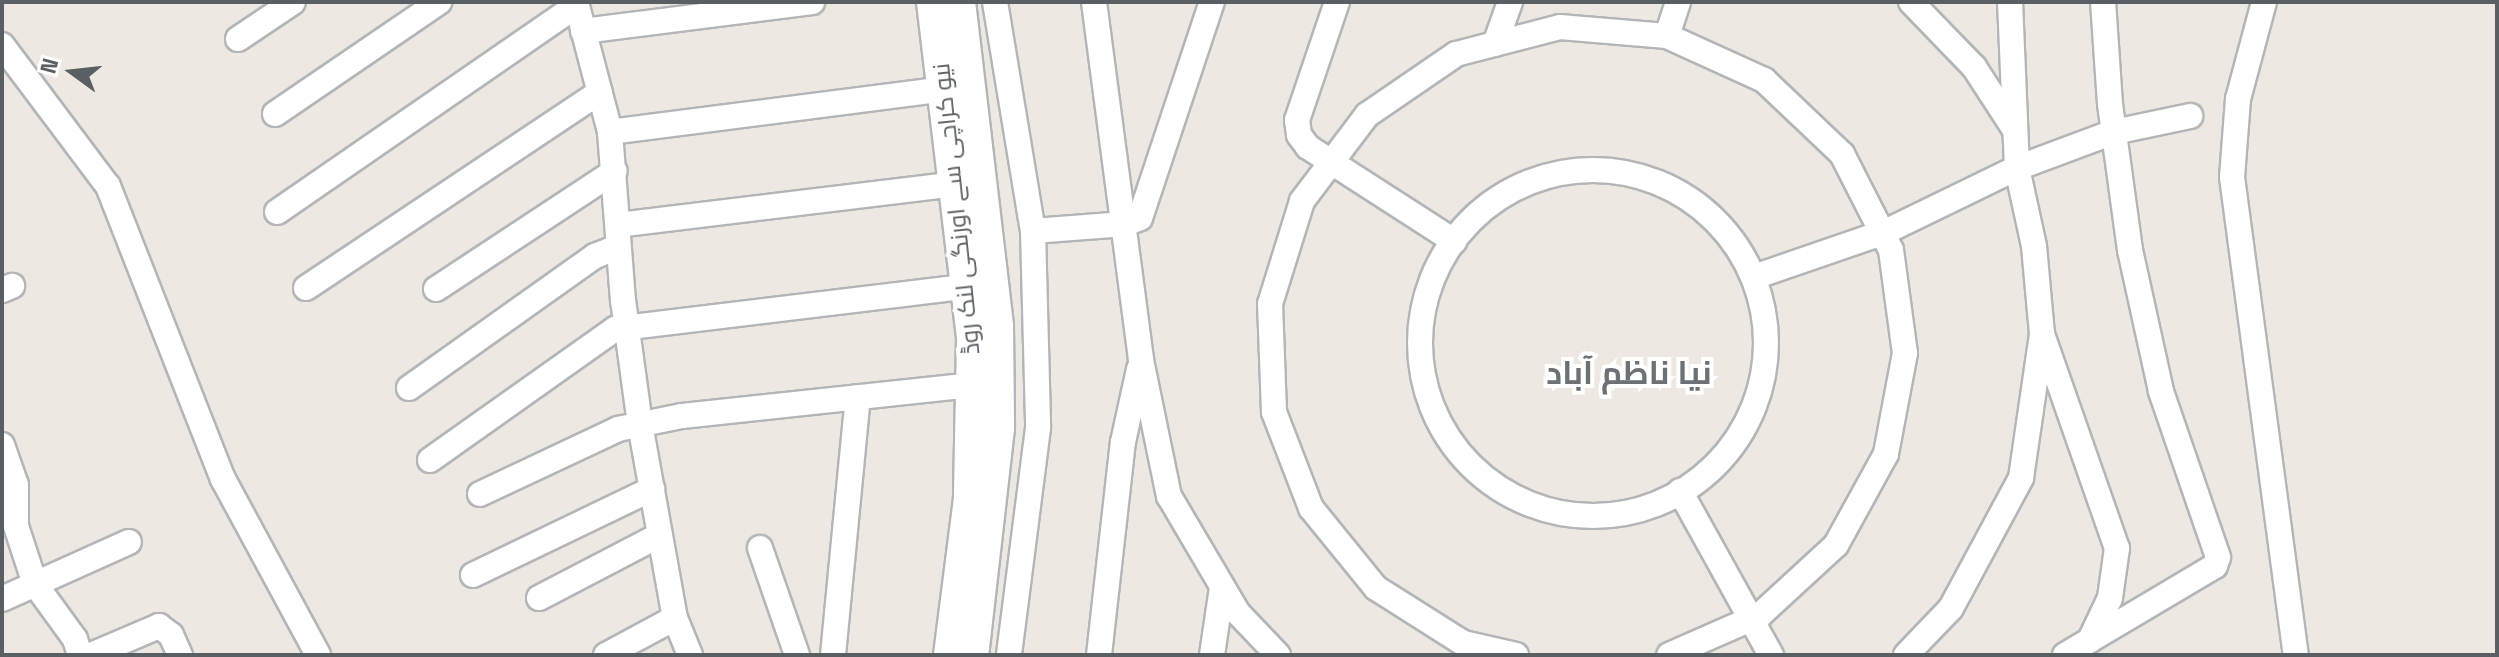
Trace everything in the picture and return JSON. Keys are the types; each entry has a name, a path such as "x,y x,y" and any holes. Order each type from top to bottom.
{"street":[{"path":"238,39 293,2"},
{"path":"275,114 439,2"},
{"path":"583,31 812,2"},
{"name":"نیو کراچی سے اورنگی لنک روڈ","path":"932,2 956,184 978,252 968,286 973,385 969,499 949,655"},
{"name":"نیو کراچی سے اورنگی لنک روڈ","path":"960,2 978,252 999,428 973,655"},
{"path":"995,2 1033,231 1038,428 1009,655"},
{"path":"1094,2 1141,360 1169,496 1238,613 1278,655"},
{"path":"1033,231 1125,224 1140,218 1212,2"},
{"path":"1337,2 1297,120 1308,147 1454,241"},
{"path":"1495,44 1510,2"},
{"path":"1667,36 1678,2"},
{"path":"1911,2 1974,67 2019,135"},
{"path":"1906,655 1951,608 2021,478 2042,334 2034,246 2017,168 2019,135 2010,2"},
{"path":"2065,655 2215,566 2218,557 2161,391 2130,250 2114,132 2103,2"},
{"path":"2264,2 2238,99 2232,177 2296,655"},
{"path":"277,212 577,3 610,132 626,326 640,424 675,618 690,655"},
{"path":"1516,655 1463,643 1376,588 1311,508 1274,412 1270,304 1302,201 1367,115 1456,54 1560,27 1667,36 1764,80 1842,154 1885,232 1905,353 1886,454 1836,545 1750,619 1669,655"},
{"path":"2,45 108,186 223,479 318,655"},
{"path":"610,132 945,89"},
{"path":"306,288 600,92"},
{"path":"1754,277 1885,232 2017,168 2114,132 2190,116"},
{"path":"1572,169 1629,172 1682,192 1725,229 1754,277 1766,333 1760,390 1736,441 1695,483 1644,509 1587,517 1530,506 1481,476 1443,432 1422,378 1420,320 1437,265 1454,241 1471,218 1518,185 1572,169"},
{"path":"436,289 615,171"},
{"path":"409,388 595,256 618,236 956,184"},
{"path":"430,460 626,326 968,286"},
{"path":"2042,334 2117,548 2110,598 2090,640"},
{"path":"1099,655 1123,442 1141,360"},
{"path":"480,494 591,438 640,424 973,385"},
{"path":"833,655 858,397"},
{"path":"2,445 16,485 16,526 35,584 75,639 80,655"},
{"path":"473,575 652,489"},
{"path":"1680,491 1771,655"},
{"path":"539,598 660,535"},
{"path":"2,599 129,542"},
{"path":"760,548 797,655"},
{"path":"1212,655 1222,587"},
{"path":"606,655 675,618"},
{"path":"91,655 159,626 171,635 180,655"}],"district":[{"name":"نیا ناظم آباد","path":"1629,373"}]}
